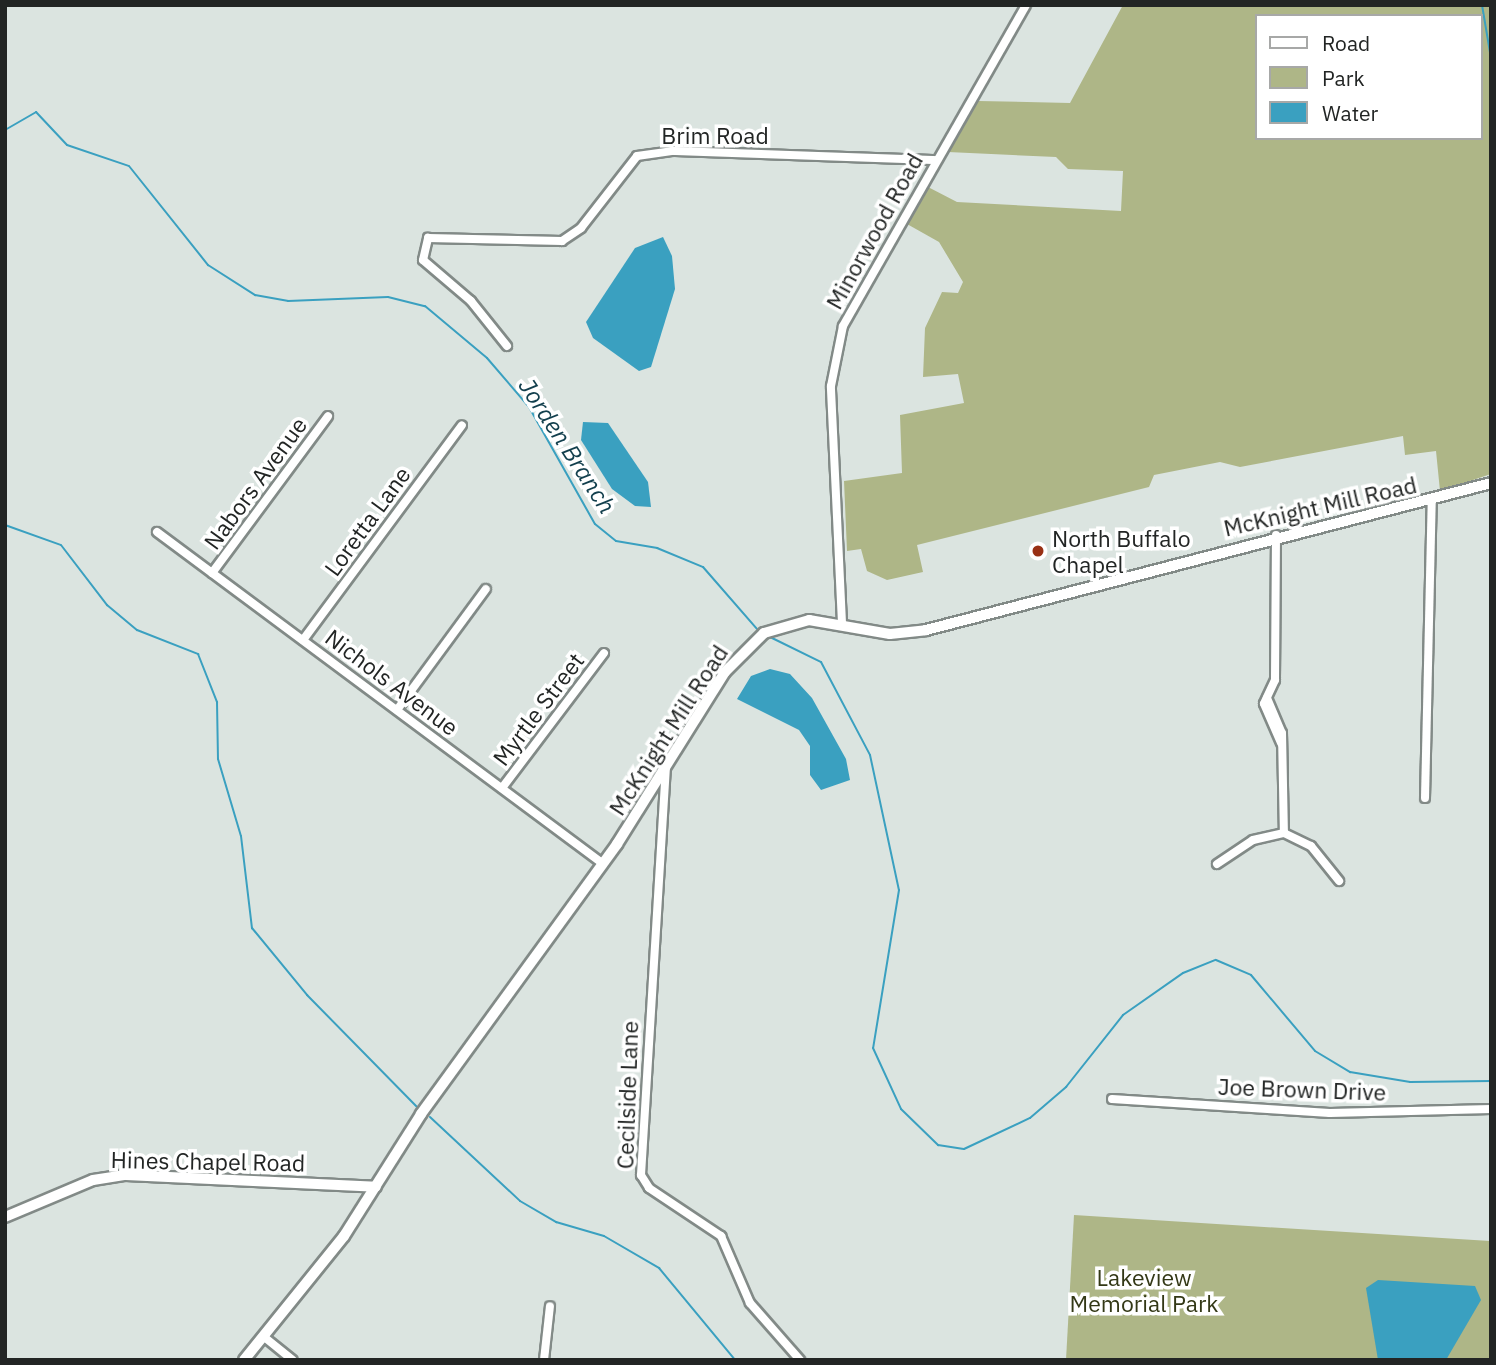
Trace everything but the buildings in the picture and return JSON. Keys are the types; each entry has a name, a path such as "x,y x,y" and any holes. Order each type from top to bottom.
{"street":[{"name":"Minorwood Road","path":"842,623 835,359 857,294 1026,5"},
{"name":"Brim Road","path":"507,346 471,301 423,260 428,238 562,241 581,228 637,156 672,151 936,159"},
{"name":"Nabors Avenue","path":"212,573 328,416"},
{"name":"Loretta Lane","path":"303,640 462,425"},
{"name":"McKnight Mill Road","path":"244,1360 376,1187 440,1086 603,863 725,672 751,642 793,622 842,623 890,634 926,630 1276,535 1432,500 1491,483"},
{"path":"1425,799 1432,500"},
{"name":"Nichols Avenue","path":"157,532 603,863"},
{"path":"1276,535 1275,680 1265,701 1281,743 1284,833"},
{"path":"397,710 486,589"},
{"name":"Myrtle Street","path":"502,788 604,653"},
{"name":"Cecilside Lane","path":"666,766 641,1175 649,1188 721,1236 750,1303 800,1360"},
{"path":"1217,864 1253,840 1284,833 1311,846 1339,881"},
{"name":"Joe Brown Drive","path":"1112,1099 1330,1113 1491,1110"},
{"name":"Hines Chapel Road","path":"5,1217 93,1180 126,1175 376,1187"},
{"path":"544,1360 550,1306"},
{"path":"263,1336 293,1360"}],"green space":[{"path":"1123,5 1491,5 1491,474 1440,491 1436,451 1405,455 1403,436 1240,467 1220,462 1154,475 1149,487 917,545 923,572 887,580 867,571 861,549 847,551 844,481 902,473 900,415 964,403 958,374 923,377 925,328 942,292 958,293 963,282 939,242 907,224 928,187 957,202 1121,211 1123,171 1068,169 1056,157 948,152 978,101 1070,103"},
{"name":"Lakeview Memorial Park","path":"1074,1215 1490,1241 1491,1360 1066,1360"}],"water":[{"path":"663,237 672,256 675,289 651,367 639,371 593,338 586,322 635,248"},
{"path":"583,422 608,423 648,482 651,507 635,506 612,489 581,440"},
{"path":"770,669 790,674 812,698 846,759 850,780 821,790 810,775 810,746 799,730 737,699 751,676"},
{"path":"1378,1280 1475,1286 1481,1300 1446,1360 1378,1360 1366,1288"}],"waterway":[{"path":"1482,5 1491,58"},
{"name":"Jorden Branch","path":"5,130 36,112 67,145 129,166 208,265 255,295 288,301 388,297 425,306 487,358 529,407 595,524 616,541 657,548 703,567 757,629"},
{"path":"5,525 61,545 107,605 137,630 198,654 217,702 218,759 241,836 252,928 307,995 417,1107"},
{"name":"Jorden Branch","path":"770,637 821,662 870,755 899,890 873,1048 901,1109 938,1145 964,1149 1030,1118 1066,1087 1123,1015 1183,973 1216,960 1251,975 1315,1051 1350,1072 1410,1082 1491,1081"},
{"path":"430,1117 520,1201 556,1222 604,1236 659,1268 735,1360"}],"place":[{"name":"North Buffalo Chapel","path":"1038,551"}]}
